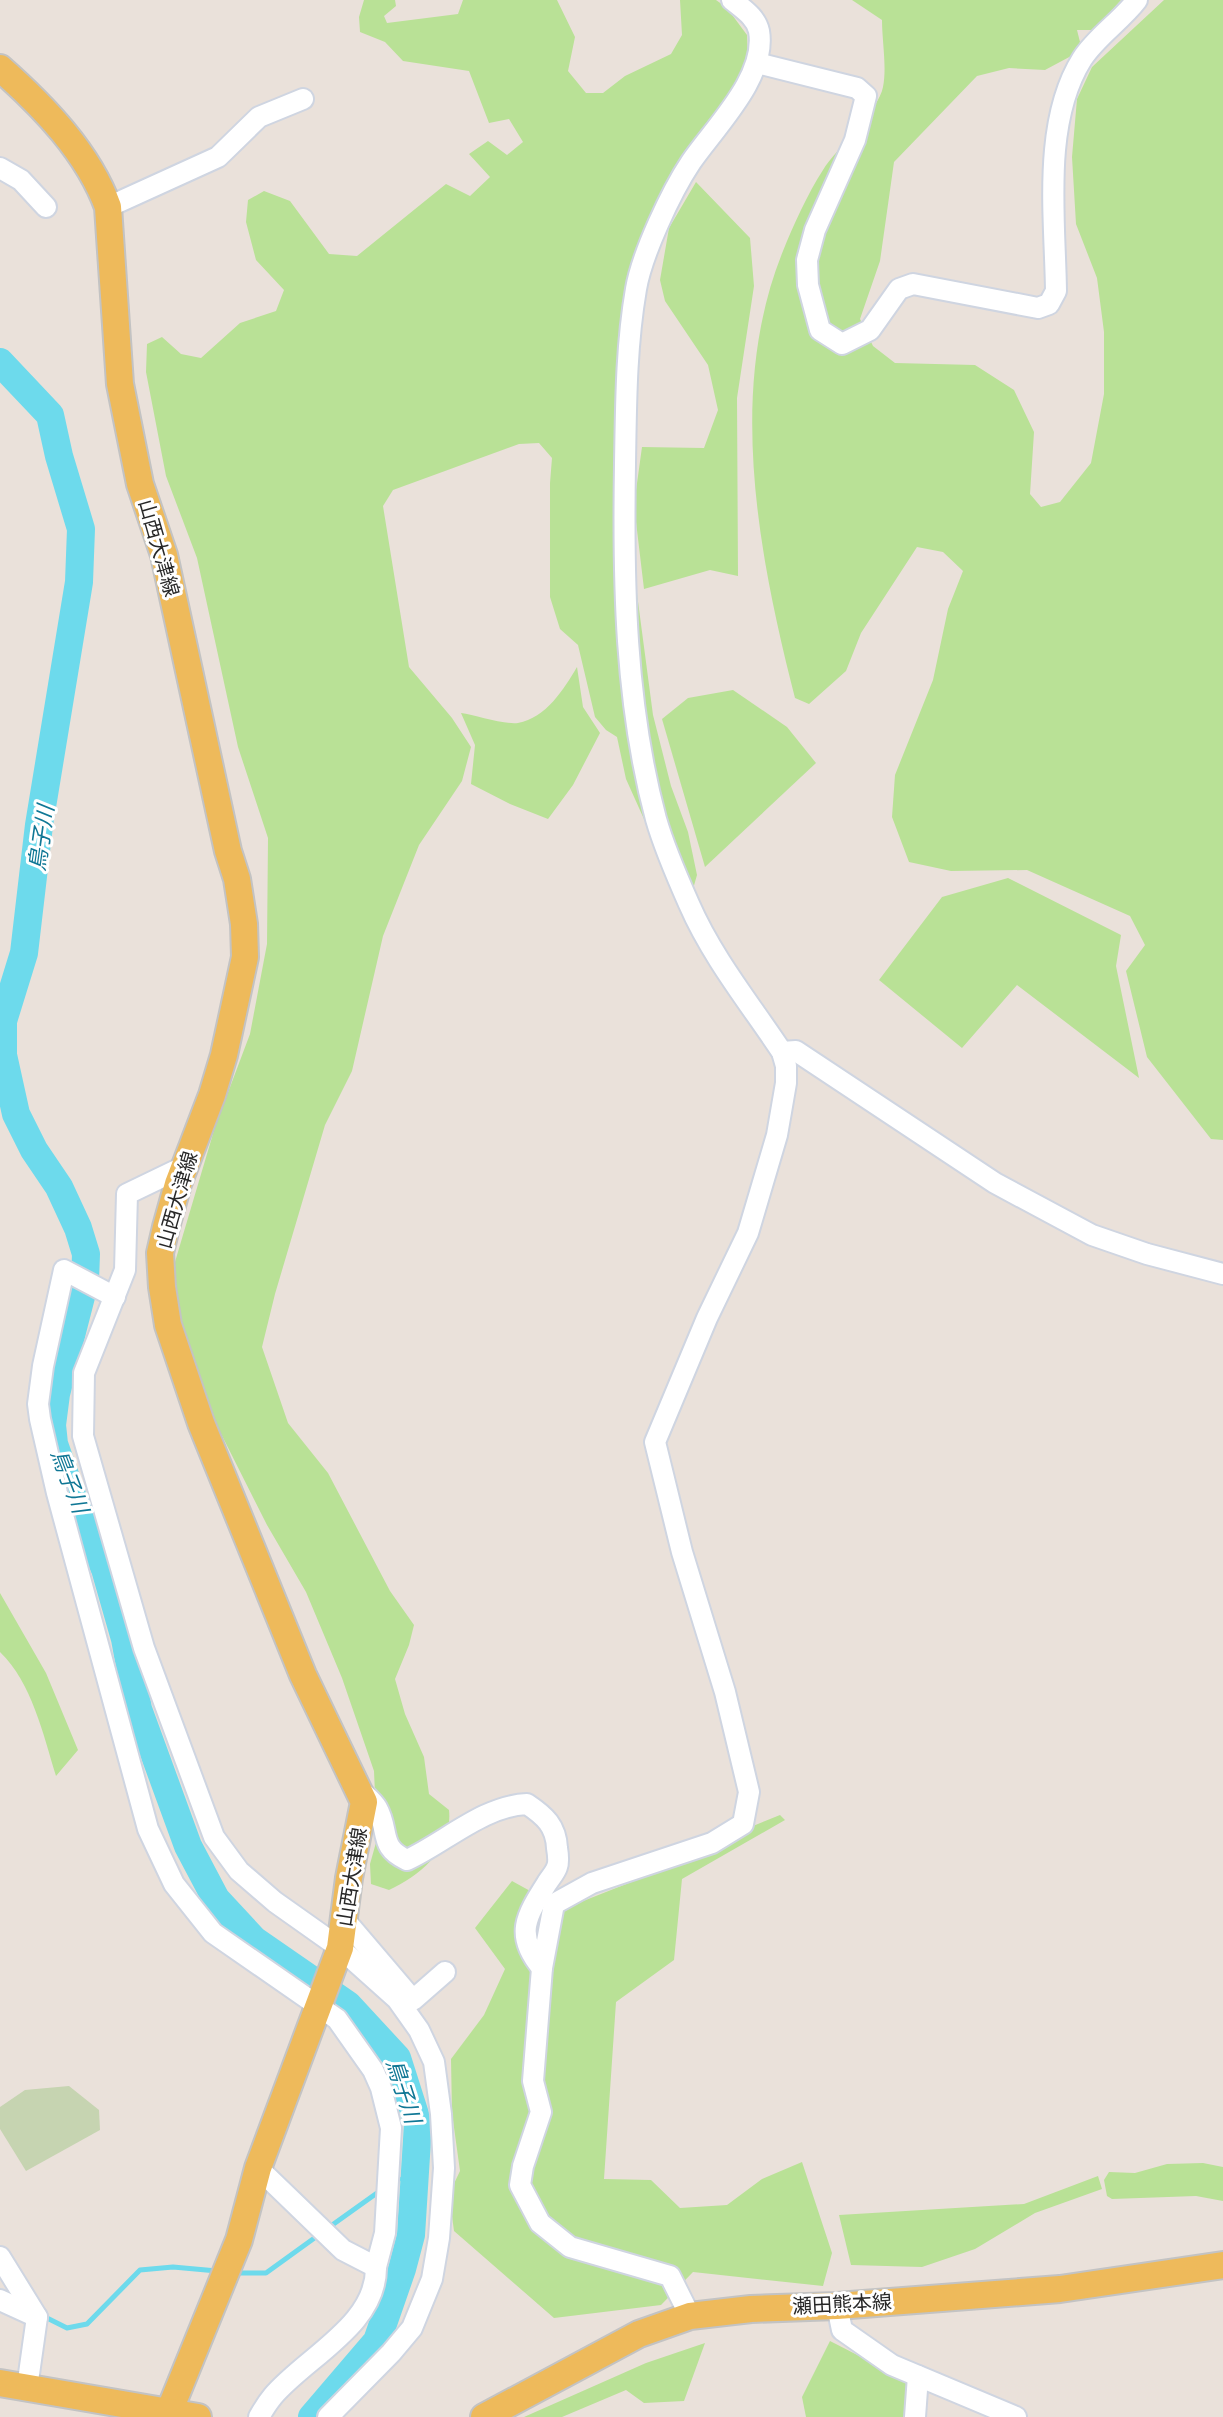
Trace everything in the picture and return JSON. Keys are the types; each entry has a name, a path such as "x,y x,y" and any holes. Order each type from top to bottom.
{"main road":[{"name":"山西大津線","path":"0,68 19,85 81,156 98,180 108,207 120,384 140,484 168,571 228,851 237,879 244,924 245,957 234,1015 212,1095 185,1166 160,1253 168,1325 201,1423 265,1584 303,1675 364,1802 338,1952 258,2168 239,2240 168,2414"},
{"name":"瀬田熊本線","path":"484,2417 639,2334 690,2316 751,2309 837,2306 1060,2289 1223,2265"},
{"path":"0,2383 198,2417"}],"street":[{"path":"690,2316 670,2276 570,2247 540,2223 520,2185 541,2112 533,2081 542,1968 554,1904 592,1883 712,1843 743,1824 749,1792 725,1692 682,1552 655,1442 707,1318 748,1233 779,1122 786,1066 782,1052 702,929 657,820 641,743 628,655 624,509 627,364 636,287 644,260 691,163 721,125 757,63 760,35 756,21 732,0"},
{"path":"757,63 857,88 866,96 855,140 815,230 807,260 808,285 820,330 842,344 870,330 899,289 913,284 1038,308 1049,304 1056,291 1055,148 1064,94 1083,57 1137,0"},
{"path":"108,207 218,157 259,117 303,99"},
{"path":"0,168 21,180 46,207"},
{"path":"782,1052 796,1051 995,1183 1092,1235 1147,1254 1223,1274"},
{"path":"185,1166 127,1194 125,1270 112,1296 84,1373 83,1436 144,1648 214,1837 239,1871 397,1999 419,2030 434,2062 441,2114 444,2168 439,2238 432,2279 412,2328 328,2417"},
{"path":"112,1296 64,1270 38,1404 57,1493 148,1829 174,1884 213,1933 319,2003 337,2019 373,2070 391,2128 385,2233 376,2267 376,2284 360,2312 334,2344 274,2395 259,2417"},
{"path":"356,1786 377,1806 387,1845 393,1854 407,1860 471,1823 503,1809 527,1804 544,1815 554,1829 558,1865 532,1907 526,1922 525,1938 530,1953 542,1968"},
{"path":"344,1919 413,2000 445,1972"},
{"path":"258,2168 343,2250 376,2267"},
{"path":"0,2257 37,2317 27,2388"},
{"path":"0,2300 37,2317"},
{"path":"837,2306 842,2330 892,2365 1016,2417"},
{"path":"915,2417 918,2376"}],"green space":[{"path":"364,0 395,0 396,6 384,16 387,23 458,14 463,0 557,0 575,37 568,71 586,93 603,93 625,76 671,54 682,35 680,0 716,0 727,8 747,35 748,61 649,261 616,435 653,715 671,786 688,832 697,875 693,889 674,886 626,779 617,737 595,717 578,645 560,629 550,597 552,458 539,443 519,444 393,490 383,506 409,667 452,718 471,747 462,781 419,845 383,936 352,1071 325,1125 262,1347 288,1423 328,1473 390,1591 414,1625 395,1679 405,1714 424,1757 429,1794 449,1810 449,1824 446,1836 432,1859 412,1877 389,1890 371,1884 370,1864 377,1839 374,1771 342,1678 306,1592 267,1525 198,1388 175,1317 172,1272 215,1127 250,1034 267,944 268,838 238,747 197,558 166,476 146,372 147,344 162,337 181,354 201,358 240,323 276,311 284,290 256,260 246,222 248,200 264,191 290,201 329,254 357,256 446,184 470,196 490,177 469,154 488,141 507,155 523,142 509,119 489,123 469,71 403,61 385,42 360,32 359,17"},
{"path":"852,0 1121,0 1094,30 1077,30 1080,42 1073,55 1045,70 1009,68 977,76 894,162 880,261 860,319 873,346 895,363 975,365 1014,390 1034,432 1030,494 1041,507 1060,502 1091,463 1104,394 1104,332 1097,278 1076,224 1072,157 1077,99 1092,67 1164,0 1223,0 1223,1140 1211,1139 1147,1057 1126,971 1145,945 1130,916 1027,870 951,871 909,862 892,817 895,775 933,680 948,609 963,571 943,552 917,547 861,633 846,671 809,704 795,698 760,532 752,417 756,360 766,305 796,220 823,170 874,107 883,87 882,20"},
{"path":"696,182 750,238 754,286 737,398 738,576 710,570 644,589 634,505 642,447 704,448 718,410 708,365 665,301 660,280 669,228"},
{"path":"577,667 583,707 600,733 573,785 548,819 471,784 475,745 461,713 506,723 528,720 546,709"},
{"path":"733,690 787,727 816,763 705,867 662,719 688,698"},
{"path":"1008,878 1121,935 1116,966 1139,1078 1017,985 962,1048 879,980 942,897"},
{"path":"0,1593 46,1673 78,1750 56,1776 28,1694 0,1652"},
{"path":"780,1815 785,1820 682,1879 674,1960 616,2002 604,2179 651,2180 680,2208 727,2205 762,2179 802,2162 832,2253 823,2286 693,2272 661,2305 554,2318 454,2231 449,2194 460,2171 452,2113 451,2059 484,2015 505,1969 475,1928 512,1881 563,1909 697,1856 731,1835"},
{"path":"69,2086 99,2110 100,2130 26,2171 0,2129 0,2107 25,2090"},
{"path":"1203,2163 1223,2167 1223,2201 1196,2196 1112,2199 1107,2196 1104,2180 1109,2172 1135,2173 1167,2164"},
{"path":"1098,2176 1102,2189 1035,2213 975,2249 922,2267 851,2265 839,2215 1024,2204"},
{"path":"830,2341 910,2382 905,2417 806,2417 802,2397"},
{"path":"705,2343 684,2401 644,2403 626,2390 562,2417 524,2417 646,2363"}],"waterway":[{"name":"鳥子川","path":"0,362 50,415 81,529 79,582 39,825 24,953 3,1021 3,1055 16,1114 34,1150 59,1187 86,1254 85,1281 56,1394 52,1425 54,1444 73,1498 105,1569 125,1639 138,1709 188,1846 216,1899 254,1940 348,2005 397,2058 418,2124 411,2235 377,2341 312,2417"},
{"path":"402,2179 415,2172"},
{"path":"328,2228 377,2193"},
{"path":"235,2273 266,2273 320,2234"},
{"path":"41,2315 67,2328 87,2324 140,2270 173,2267 217,2271"}]}
